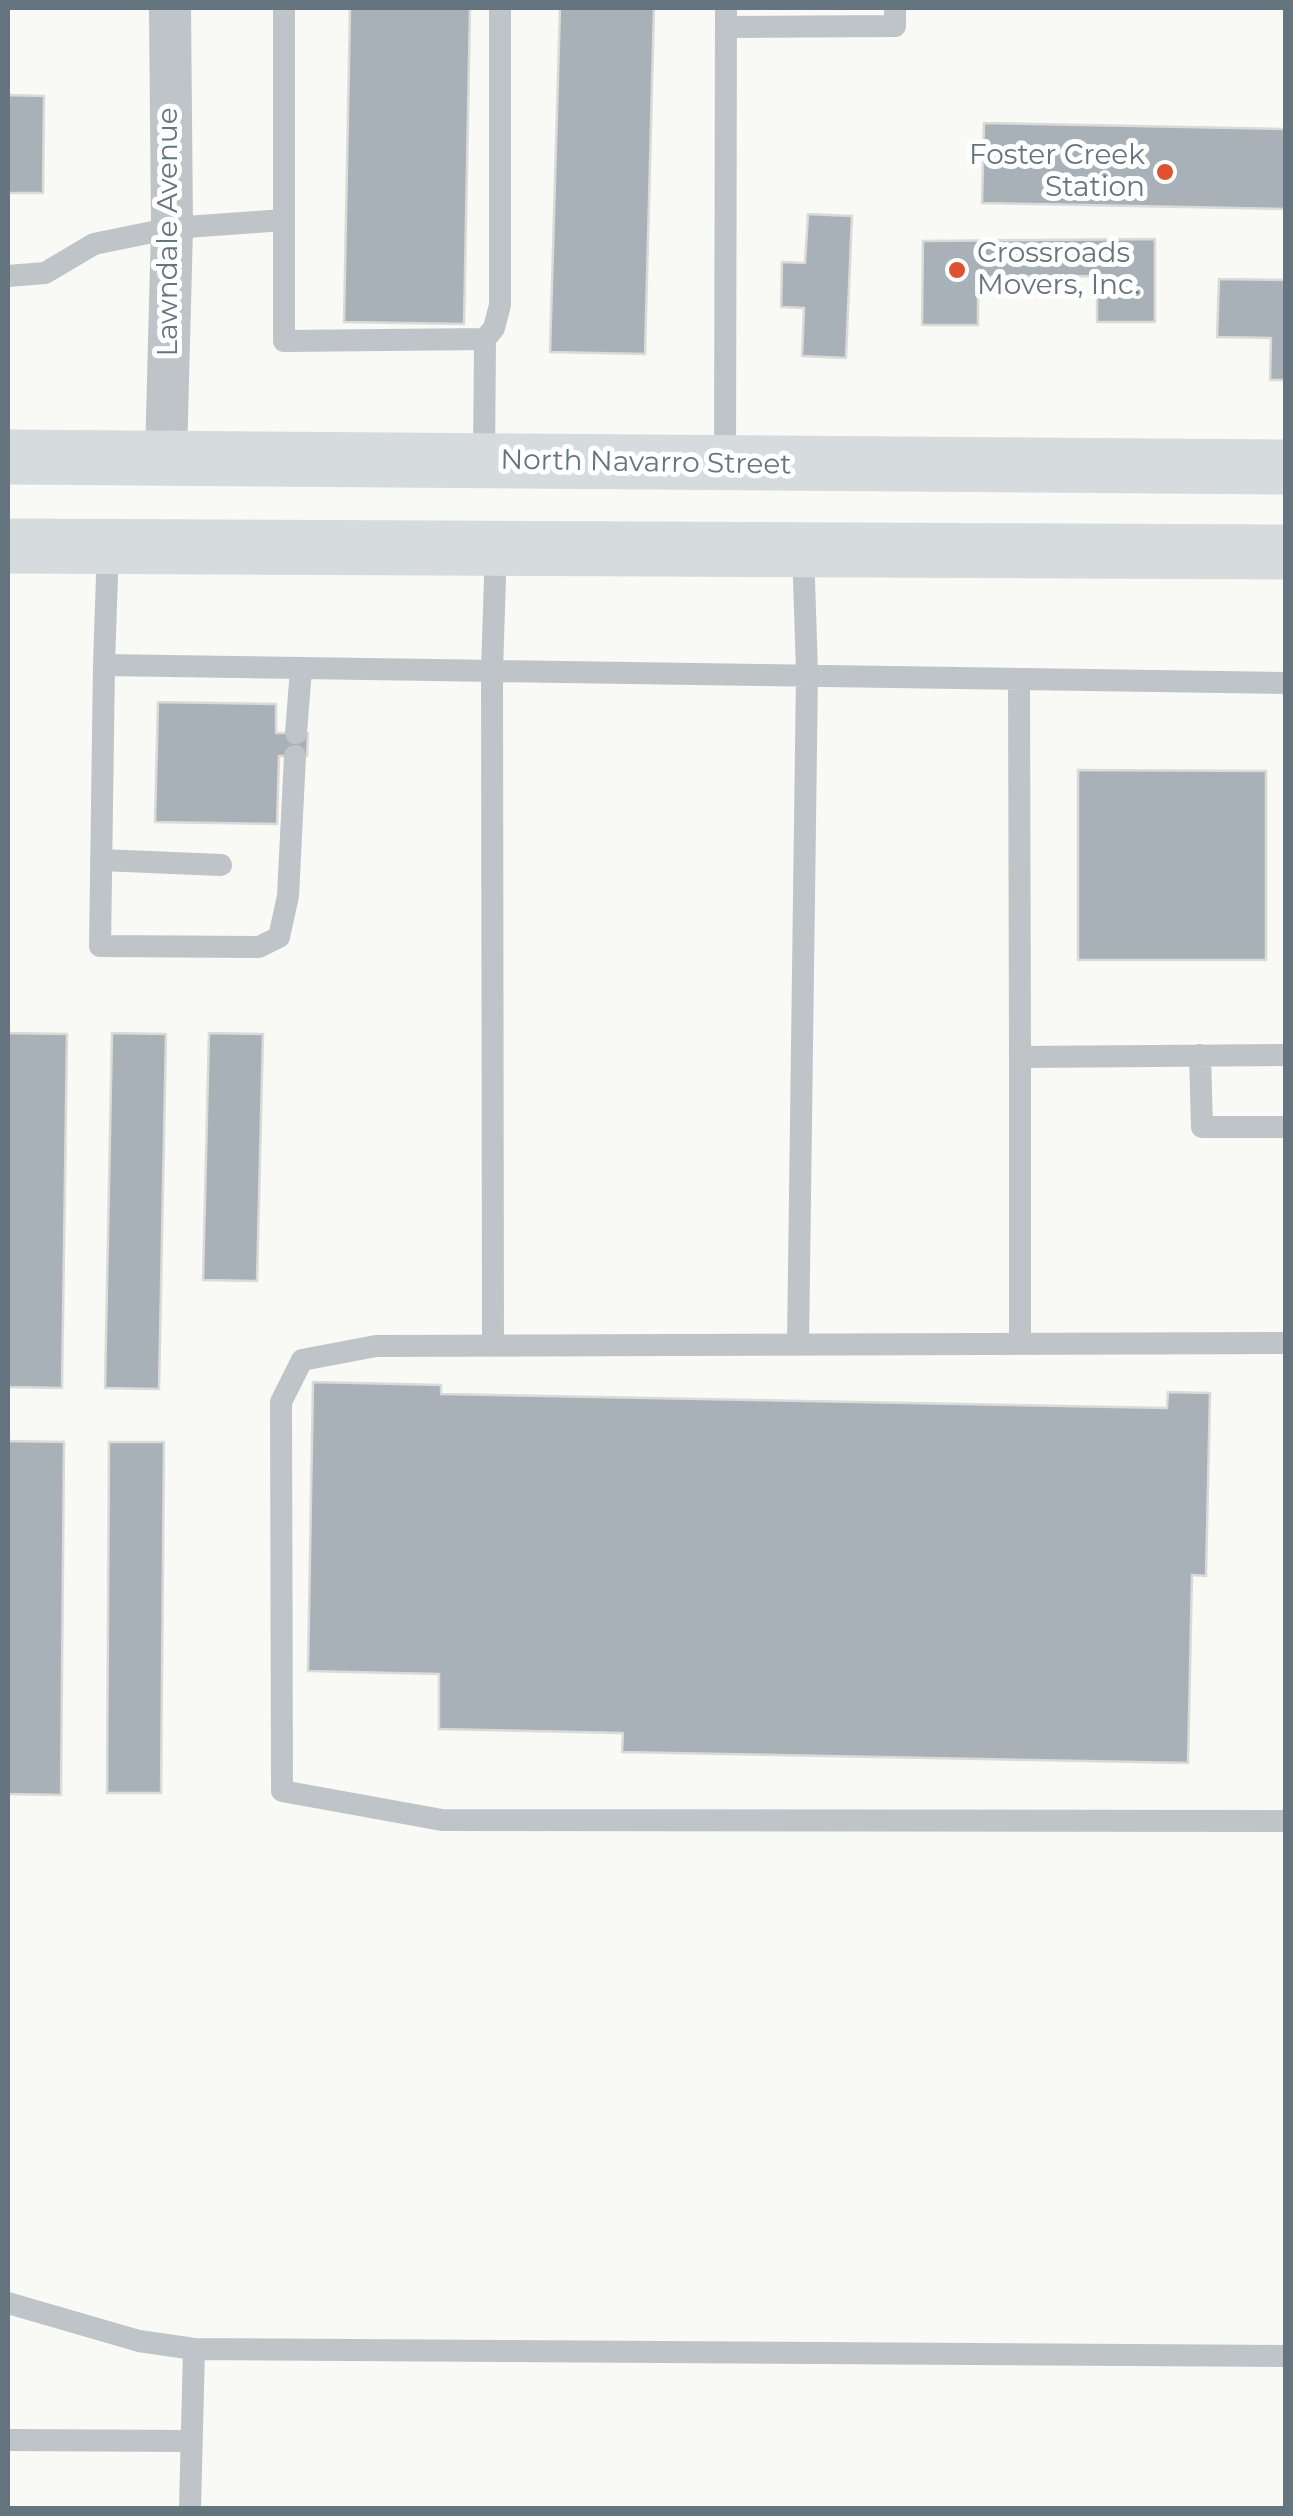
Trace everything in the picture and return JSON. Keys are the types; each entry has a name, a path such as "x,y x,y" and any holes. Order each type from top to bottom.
{"main road":[{"name":"North Navarro Street","path":"8,457 1286,467"},
{"path":"8,546 1286,552"}],"street":[{"name":"Lawndale Avenue","path":"166,457 172,228 170,8"}],"lane":[{"path":"284,8 284,340 485,339"},
{"path":"484,461 485,339 494,328 500,305 500,8"},
{"path":"725,464 726,17 820,17 895,26 895,8"},
{"path":"8,276 45,273 94,244 172,228 284,220"},
{"path":"108,546 100,946 259,947 278,937 288,896 300,669"},
{"path":"493,1346 492,671 496,548"},
{"path":"798,1345 807,672 804,550"},
{"path":"104,665 807,672 1019,680 1286,683"},
{"path":"1019,680 1020,1344"},
{"path":"101,860 221,865"},
{"path":"1200,1055 1202,1127 1286,1127"},
{"path":"1020,1057 1286,1055"},
{"path":"1286,1343 376,1346 302,1360 281,1402 282,1792 442,1820 1286,1821"},
{"path":"8,2302 139,2341 194,2350 1286,2356"},
{"path":"190,2508 194,2350"},
{"path":"8,2440 192,2441"}],"building":[{"path":"350,8 470,8 464,324 344,322"},
{"path":"560,8 654,8 645,354 550,352"},
{"path":"8,95 44,96 43,193 8,193"},
{"path":"984,123 1286,129 1286,209 982,203"},
{"path":"808,214 852,216 846,358 802,356 804,308 781,307 782,262 805,263"},
{"path":"1155,239 1155,322 1097,322 1097,276 978,277 978,325 922,325 923,241"},
{"path":"1219,279 1286,280 1286,380 1270,380 1271,338 1217,337"},
{"path":"158,702 276,704 276,733 308,733 307,756 279,756 277,824 155,822"},
{"path":"1078,770 1266,771 1266,960 1078,960"},
{"path":"8,1033 67,1034 62,1388 8,1387"},
{"path":"112,1033 166,1034 159,1389 105,1388"},
{"path":"209,1033 263,1034 257,1281 203,1280"},
{"path":"313,1382 441,1385 441,1394 1167,1408 1168,1392 1210,1393 1206,1576 1192,1575 1188,1763 622,1752 623,1733 439,1729 439,1674 308,1671"},
{"path":"8,1441 64,1442 61,1795 8,1794"},
{"path":"109,1442 164,1442 161,1793 107,1793"}],"place":[{"name":"Foster Creek Station","path":"1165,172"},
{"name":"Crossroads Movers, Inc.","path":"957,270"}]}
